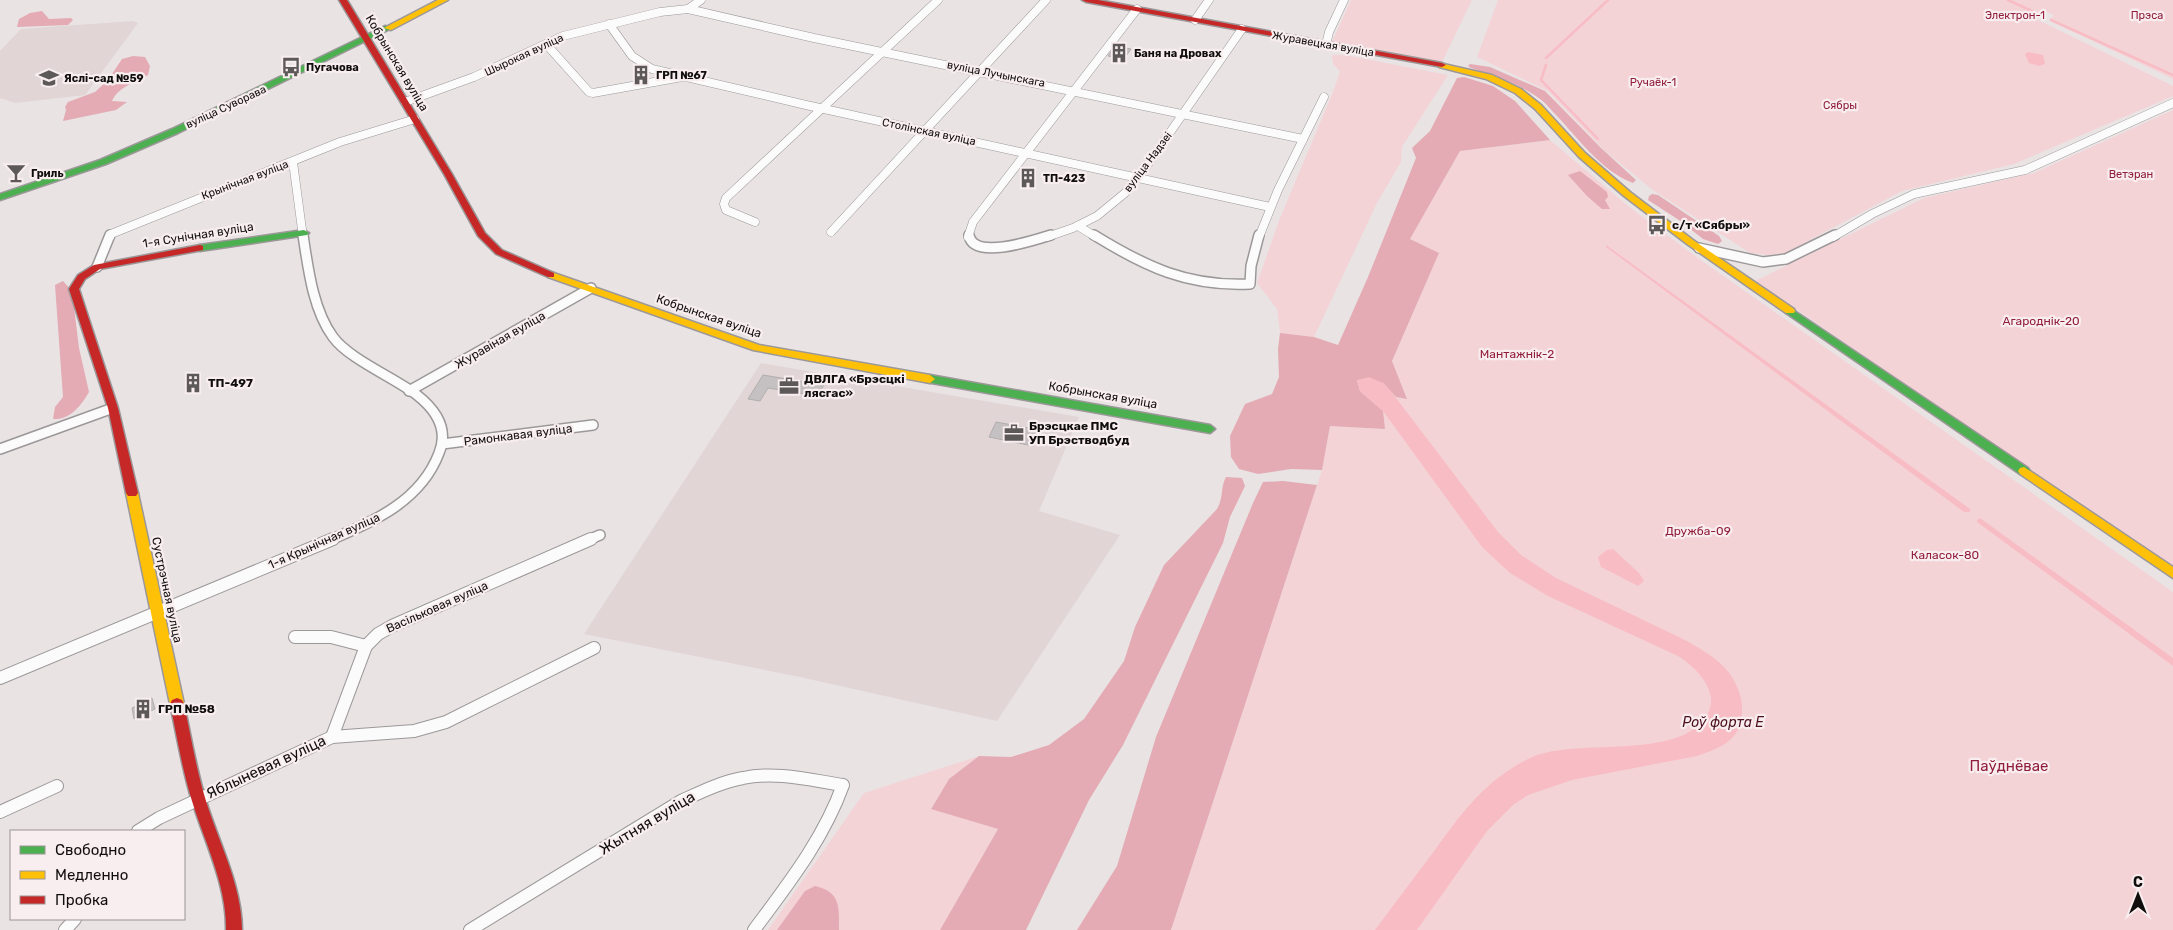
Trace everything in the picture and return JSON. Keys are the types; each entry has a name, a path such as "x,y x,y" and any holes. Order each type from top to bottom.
{"street":[{"name":"Кобрынская вуліца","path":"343,0 405,102 481,234 499,252 544,272 757,348 1210,429"},
{"name":"вуліца Суворава","path":"0,197 70,174 134,149 211,115 444,0"},
{"name":"Шырокая вуліца","path":"405,102 474,77 571,34 666,11 688,9 702,0"},
{"path":"755,222 726,210 724,204 726,198 938,0"},
{"path":"831,232 1046,0"},
{"name":"Журавецкая вуліца","path":"1086,0 1475,73 1518,91 1547,117 1590,164 1645,209 2173,573"},
{"path":"1195,20 1209,0"},
{"path":"1326,45 1344,0"},
{"name":"вуліца Лучынскага","path":"688,9 883,52 1075,90 1304,139"},
{"path":"1025,152 1137,9"},
{"name":"Столінская вуліца","path":"609,24 637,62 646,67 822,108 1139,176 1270,207"},
{"name":"вуліца Надзеі","path":"1025,152 970,227 970,241 980,247 998,248 1044,238 1078,226 1114,203 1139,176 1242,29"},
{"path":"546,44 589,92 593,93 685,77"},
{"path":"1078,226 1127,256 1158,270 1211,285 1250,284 1256,247 1270,207 1324,97"},
{"path":"1699,248 1763,262 1786,259 1824,242 1872,214 1914,194 2025,170 2173,103"},
{"name":"Крынічная вуліца","path":"97,267 111,234 340,142 415,119"},
{"name":"1-я Крынічная вуліца","path":"0,678 341,536 387,513 412,495 435,465 442,444 442,427 435,413 409,392 351,353 333,337 328,329 309,277 293,162"},
{"name":"1-я Сунічная вуліца","path":"97,267 194,249 304,233"},
{"name":"Сустрэчная вуліца","path":"97,267 81,277 74,290 113,408 198,799 230,898 235,923 234,930"},
{"name":"Журавіная вуліца","path":"409,392 591,288"},
{"path":"0,449 113,408"},
{"name":"Рамонкавая вуліца","path":"442,444 594,425"},
{"name":"Васільковая вуліца","path":"332,737 366,646 378,634 392,626 600,534"},
{"path":"296,637 331,637 366,646"},
{"name":"Яблыневая вуліца","path":"140,830 159,818 198,799 332,737 430,728 477,708 594,648"},
{"name":"Жытняя вуліца","path":"470,930 674,805 720,784 753,776 787,777 843,785 834,810 822,834 754,930"},
{"path":"0,812 57,786"},
{"path":"65,930 74,920"}],"shaded area":[{"path":"42,11 49,19 71,18 73,20 68,25 17,27 19,19 30,13"},
{"name":"Яслі-сад №59","path":"133,21 138,23 85,95 15,103 0,98 0,51 21,29"},
{"path":"133,56 145,57 150,66 148,75 123,88 112,101 127,102 116,110 63,121 65,107 68,102 95,92 108,80 122,59"},
{"path":"1470,64 1490,67 1545,91 1601,148 1636,180 1633,183 1621,178 1601,163 1540,99 1498,77 1471,68 1468,66"},
{"path":"1464,77 1493,86 1515,101 1550,140 1460,151 1410,239 1439,253 1392,361 1407,399 1396,397 1383,383 1357,380 1360,391 1383,411 1385,429 1330,426 1322,470 1291,469 1258,474 1239,469 1231,457 1230,436 1245,404 1272,394 1279,377 1278,349 1280,333 1314,337 1338,345 1368,277 1416,158 1412,148 1430,131 1457,78"},
{"path":"1580,171 1607,192 1608,197 1605,200 1610,209 1602,209 1568,175"},
{"path":"1652,194 1658,195 1719,236 1722,241 1718,244 1703,239 1679,220 1648,200"},
{"path":"63,281 72,291 79,348 89,392 70,415 53,419 55,407 63,397 55,285"},
{"path":"761,363 1079,417 1039,511 1120,535 997,721 800,677 584,634"},
{"path":"1226,477 1242,478 1245,486 1230,517 1223,543 1123,745 1089,800 1026,930 940,930 998,829 931,809 949,779 979,756 1011,757 1049,745 1084,719 1124,661 1135,627 1164,565 1217,509"},
{"path":"1283,481 1317,485 1171,930 1077,930 1117,866 1156,737 1253,503 1263,482"},
{"path":"815,886 830,892 834,896 839,914 839,930 777,930 805,891"}],"green space":[{"path":"1351,0 1472,0 1442,62 1332,42"},
{"name":"Сябры","path":"1498,0 2173,0 2173,79 2049,20 2054,15 2045,11 2032,17 2173,86 2173,96 2014,164 1902,191 1785,253 1768,255 1750,253 1653,190 1606,152 1548,91 1477,57"},
{"path":"1332,55 1345,55 1448,75 1402,147 1401,162 1377,203 1314,337 1280,333 1277,309 1257,283 1280,218 1340,71 1333,64"},
{"name":"Агароднік-20","path":"2173,110 2173,568 1755,281 1924,198 2034,173"},
{"path":"1550,140 1628,206 1695,256 2173,592 2173,930 1171,930 1322,470 1330,426 1385,429 1360,391 1407,399 1392,361 1439,253 1410,239 1460,151"},
{"path":"979,756 949,779 931,808 998,829 940,930 768,930 864,793"}],"water":[{"path":"2028,52 2043,55 2045,64 2039,66 2029,63 2025,54"},
{"path":"1606,245 1970,509 1970,512 1964,512 1606,247"},
{"name":"Роў форта Е","path":"1369,377 1383,383 1390,390 1498,532 1521,555 1556,578 1687,641 1710,655 1730,674 1742,703 1739,727 1730,740 1716,749 1697,756 1572,780 1528,795 1513,805 1487,831 1417,930 1375,930 1463,812 1498,778 1528,759 1547,752 1646,744 1670,740 1690,731 1705,718 1710,709 1711,700 1709,691 1700,675 1678,656 1548,596 1510,573 1482,547 1383,411 1360,391 1357,380"},
{"path":"1980,518 2173,658 2173,666 1977,522"},
{"path":"1613,549 1639,573 1644,581 1638,586 1601,567 1598,557 1607,550"}],"building":[{"name":"Баня на Дровах","path":"1115,46 1131,49 1124,59 1108,56"},
{"name":"ДВЛГА «Брэсцкі лясгас»","path":"763,375 824,385 817,396 768,388 760,401 748,399"},
{"name":"Брэсцкае ПМС УП Брэстводбуд","path":"996,422 1040,430 1033,446 989,437"},
{"name":"ГРП №58","path":"152,698 155,709 134,719 132,708"}],"waterway":[{"path":"1546,58 1608,0"},
{"path":"2008,0 2032,11"},
{"path":"2051,20 2173,75"},
{"path":"1546,65 1541,80 1598,139"}],"traffic: fast":[{"path":"0,197 103,162 175,131 388,28"},
{"path":"200,248 304,233"},
{"path":"1790,311 2024,471"},
{"path":"930,379 1210,429"}],"traffic: slow":[{"path":"388,28 444,0"},
{"path":"1442,65 1489,77 1518,91 1538,107 1582,155 1627,194 1690,242 1790,311"},
{"path":"551,275 757,348 930,379"},
{"path":"2024,471 2173,573"},
{"path":"132,493 177,704"}],"traffic: jam":[{"path":"343,0 448,174 481,234 499,252 551,275"},
{"path":"1086,0 1442,65"},
{"path":"132,493 113,408 74,289 81,277 97,267 200,248"},
{"path":"177,704 195,789 227,885 234,918 234,930"}],"place":[{"name":"Баня на Дровах","path":"1119,53"},
{"name":"Пугачова","path":"291,67"},
{"name":"ГРП №67","path":"641,75"},
{"name":"Яслі-сад №59","path":"49,78"},
{"name":"Гриль","path":"16,173"},
{"name":"ТП-423","path":"1028,178"},
{"name":"с/т «Сябры»","path":"1657,225"},
{"name":"ТП-497","path":"193,383"},
{"name":"ДВЛГА «Брэсцкі лясгас»","path":"789,386"},
{"name":"Брэсцкае ПМС УП Брэстводбуд","path":"1014,433"},
{"name":"ГРП №58","path":"143,709"}],"park label":[{"name":"Электрон-1","path":"2015,15"},
{"name":"Прэса","path":"2147,15"},
{"name":"Ручаёк-1","path":"1653,82"},
{"name":"Ветэран","path":"2131,174"},
{"name":"Мантажнік-2","path":"1517,354"},
{"name":"Дружба-09","path":"1698,531"},
{"name":"Каласок-80","path":"1945,555"},
{"name":"Паўднёвае","path":"2009,766"}]}
